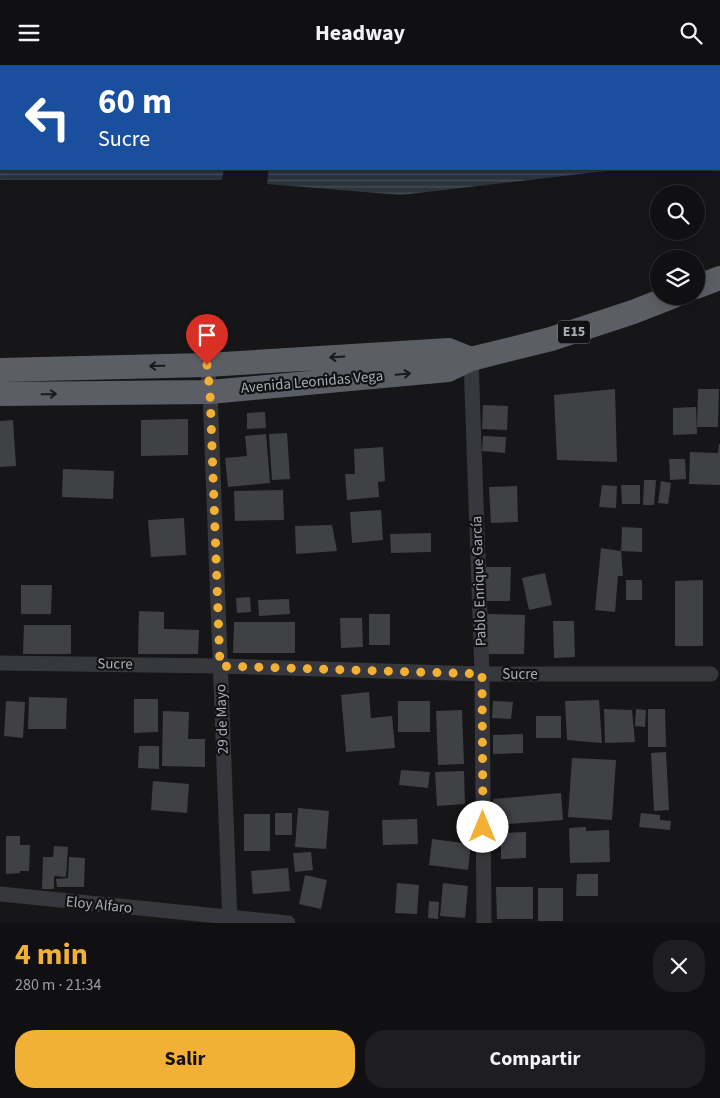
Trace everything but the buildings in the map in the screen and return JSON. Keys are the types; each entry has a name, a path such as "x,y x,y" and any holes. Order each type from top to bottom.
{"highway":[{"path":"705,284 720,278"},
{"name":"Avenida Leonidas Vega","path":"0,395 210,392 448,370 471,359 551,339 651,305"},
{"name":"Avenida Leonidas Vega","path":"0,370 207,365 449,350 471,359"}],"street":[{"name":"Pablo Enrique García","path":"471,359 482,674 484,923"},
{"name":"29 de Mayo","path":"207,365 210,392 229,920"},
{"name":"Sucre","path":"0,663 220,666 482,674 711,674"},
{"name":"Eloy Alfaro","path":"0,895 229,920 288,923"}],"shaded area":[{"path":"0,170 224,170 222,180 0,180"},
{"path":"269,170 614,170 401,195 267,184"}],"route":[{"path":"207,365 210,392 220,666 482,674 483,827"}]}
